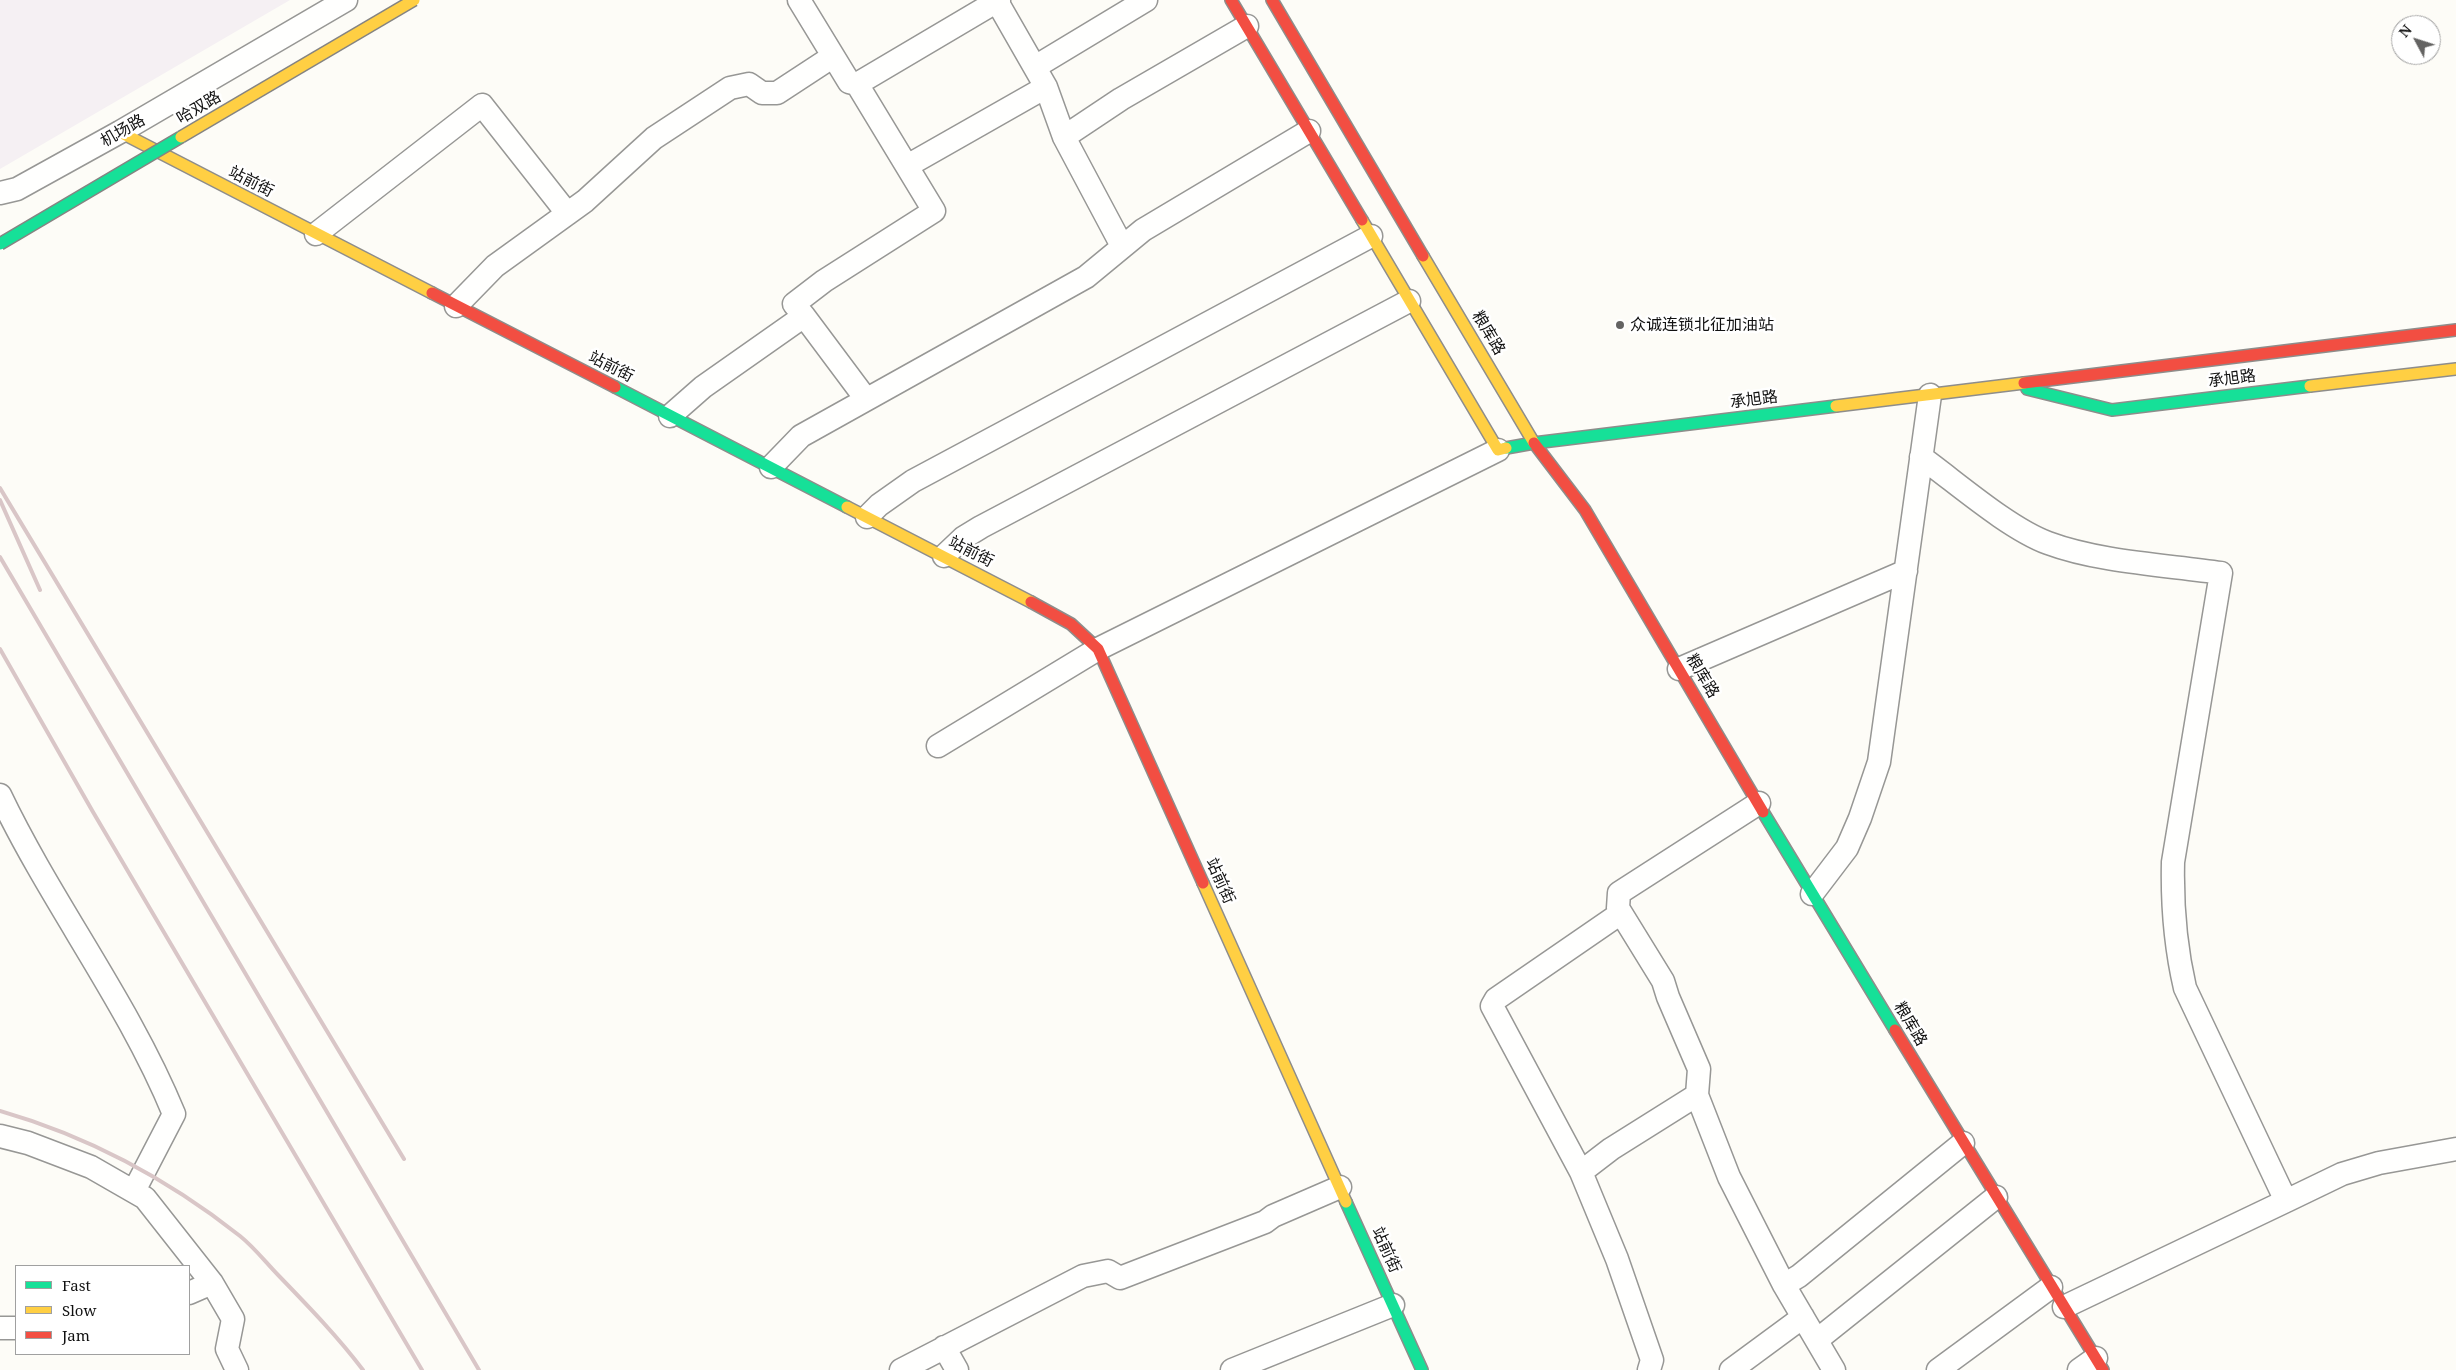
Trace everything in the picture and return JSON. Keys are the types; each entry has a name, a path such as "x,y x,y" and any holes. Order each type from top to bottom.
{"street":[{"name":"机场路","path":"0,194 17,189 120,132 346,0"},
{"name":"哈双路","path":"0,244 414,0"},
{"path":"799,0 849,82 857,84 934,211 824,281 794,304 866,399"},
{"path":"857,84 999,0 999,5 1046,87 1064,137 1122,246"},
{"path":"1035,67 1146,0"},
{"path":"938,746 1098,649 1498,450 1231,0"},
{"name":"粮库路","path":"1272,0 1534,442 1585,510 1812,894 2064,1307 2092,1366"},
{"path":"1064,137 1121,99 1247,26"},
{"path":"456,306 495,266 585,201 654,138 730,88 749,84 762,93 777,93 832,57"},
{"path":"907,166 1046,87"},
{"path":"316,234 482,104 568,214"},
{"path":"771,467 801,436 1075,284 1122,246 1177,209 1309,131"},
{"name":"站前街","path":"120,132 944,556 1071,624 1098,649 1422,1370"},
{"path":"867,517 879,505 913,481 1371,236"},
{"path":"944,556 963,538 982,527 1409,301"},
{"path":"670,416 703,387 804,316"},
{"name":"承旭路","path":"1498,450 1534,442 2014,386 2456,330"},
{"name":"承旭路","path":"2014,386 2112,410 2456,369"},
{"path":"1812,894 1847,848 1860,818 1878,762 1930,395"},
{"path":"1922,457 2007,520 2047,543 2085,554 2221,573 2174,862 2172,905 2176,950 2185,988 2286,1201"},
{"path":"1679,669 1906,571"},
{"path":"0,795 14,824 154,1067 174,1114 134,1191"},
{"path":"1759,803 1618,893 1618,908 1663,981 1699,1070 1696,1095 1729,1176 1784,1285 1834,1370"},
{"path":"1621,913 1496,998 1492,1006 1580,1172 1617,1259 1652,1360 1649,1370"},
{"path":"1580,1172 1611,1149 1696,1095"},
{"path":"0,1136 28,1143 91,1167 146,1198 212,1283 233,1319 227,1349 237,1370"},
{"path":"1784,1285 1799,1276 1963,1143"},
{"path":"2064,1307 2342,1174 2380,1163 2456,1149"},
{"path":"901,1370 1082,1276 1108,1271 1120,1278 1265,1222 1273,1216 1340,1187"},
{"path":"1817,1340 1996,1197"},
{"path":"190,1294 212,1283"},
{"path":"1938,1370 2051,1287"},
{"path":"1232,1370 1393,1305"},
{"path":"1731,1370 1803,1317"},
{"path":"0,1328 15,1328"},
{"path":"944,1347 957,1370"}],"shaded area":[{"path":"0,0 290,0 0,169"}],"railway":[{"path":"0,488 404,1159"},
{"path":"0,500 40,590"},
{"path":"0,557 479,1370"},
{"path":"0,649 93,812 422,1370"},
{"path":"0,1111 64,1133 95,1147 156,1178 185,1196 240,1236 256,1251 323,1322 363,1370"}],"traffic: fast":[{"path":"0,244 181,137"},
{"path":"2027,389 2112,410 2310,386"},
{"path":"615,387 847,507"},
{"path":"1506,448 1836,406"},
{"path":"1763,812 1895,1030"},
{"path":"1346,1202 1422,1370"}],"traffic: slow":[{"path":"181,137 414,0"},
{"path":"120,132 432,293"},
{"path":"1362,220 1498,450 1506,448"},
{"path":"1423,256 1534,443"},
{"path":"2310,386 2456,369"},
{"path":"1836,406 2024,383"},
{"path":"847,507 1031,602"},
{"path":"1203,883 1346,1202"}],"traffic: jam":[{"path":"1231,0 1362,220"},
{"path":"1272,0 1423,256"},
{"path":"432,293 615,387"},
{"path":"2024,383 2456,330"},
{"path":"1534,443 1585,510 1763,812"},
{"path":"1031,602 1071,624 1098,649 1203,883"},
{"path":"1895,1030 2103,1370"}],"place":[{"name":"众诚连锁北征加油站","path":"1620,325"}]}
